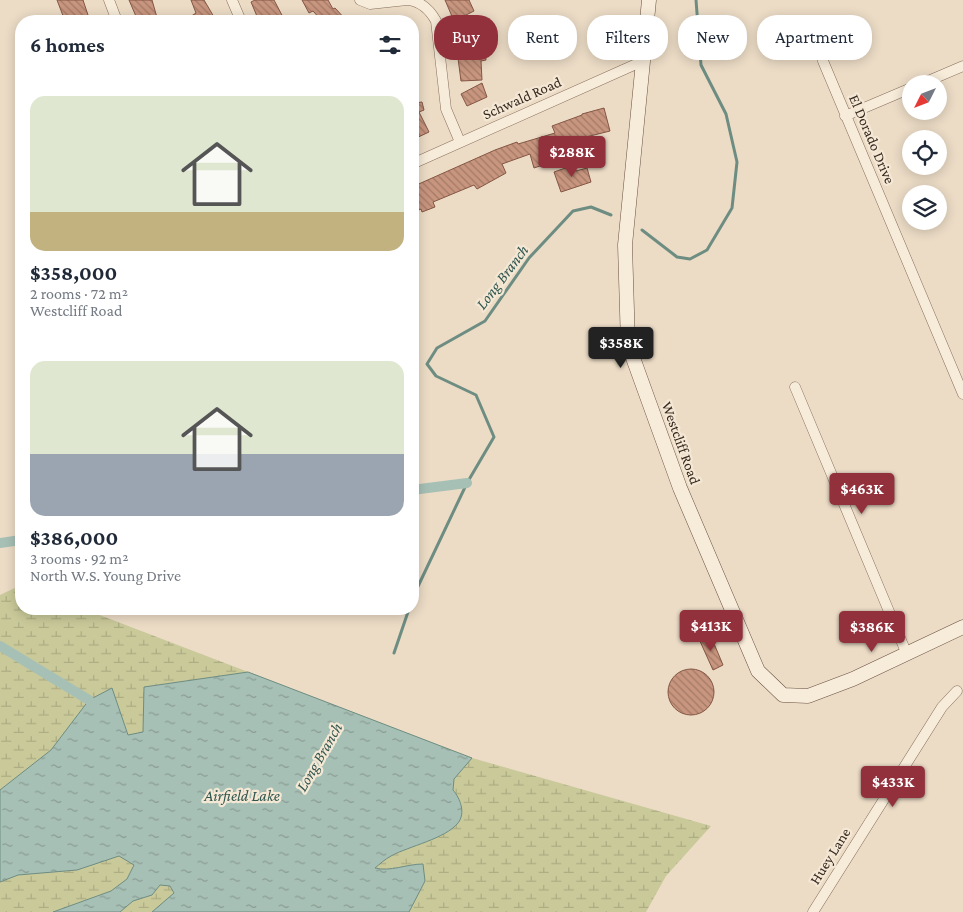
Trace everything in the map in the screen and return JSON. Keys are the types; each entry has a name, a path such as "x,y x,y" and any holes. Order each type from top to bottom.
{"street":[{"path":"109,0 115,15"},
{"path":"232,0 238,15"},
{"path":"360,0 370,4 408,0 423,5 431,12 436,21 446,109 460,142"},
{"name":"Westcliff Road","path":"648,15 649,0"},
{"name":"Schwald Road","path":"419,161 643,60"},
{"name":"Westcliff Road","path":"643,60 625,245 628,344 680,488 758,671 784,696 808,696 853,678 906,652"},
{"name":"El Dorado Drive","path":"823,61 963,394"},
{"path":"942,75 963,66"},
{"path":"845,116 902,92"},
{"path":"795,387 906,652 963,627"},
{"name":"Huey Lane","path":"813,912 942,707 957,691"}],"green space":[{"path":"15,588 15,615 100,615 472,758 711,826 666,876 646,912 0,912 0,595"}],"water":[{"name":"Airfield Lake","path":"248,672 472,758 454,779 453,790 460,801 462,810 458,823 445,834 399,852 375,868 387,869 423,864 425,881 409,912 152,912 174,893 170,886 160,885 152,895 133,901 120,912 53,912 111,891 127,879 134,865 119,856 77,870 18,875 0,882 0,790 51,750 89,700 112,688 128,735 143,732 144,687"}],"building":[{"path":"57,0 83,0 88,15 63,15"},
{"path":"129,0 152,0 156,15 135,15"},
{"path":"191,0 204,0 213,15 193,15 196,13"},
{"path":"255,0 274,0 282,15 256,15 251,2"},
{"path":"302,0 328,0 333,9 335,8 341,15 317,15 313,11 309,13"},
{"path":"445,0 469,0 474,11 466,15 451,15"},
{"path":"458,60 486,60 481,61 482,80 461,81"},
{"path":"482,83 487,97 467,106 461,94"},
{"path":"419,102 422,102 424,110 419,112"},
{"path":"604,108 610,131 582,138 583,141 549,152 552,162 534,168 530,154 502,164 506,173 477,189 474,185 433,202 435,207 422,212 421,209 419,210 419,184 495,150 517,142 518,144 555,133 552,126 582,114"},
{"path":"419,112 429,132 419,137"},
{"path":"574,165 576,171 587,168 591,182 561,192 554,172"},
{"path":"710,634 723,665 713,670 699,639"},
{"path":"691,669 704,673 710,679 714,692 710,705 704,711 691,715 678,711 672,705 668,692 672,679 678,673"}],"waterway":[{"name":"Long Branch","path":"642,230 677,257 690,259 707,250 732,208 737,162 726,114 701,65 696,0"},
{"name":"Long Branch","path":"419,584 467,483 494,437 476,395 436,376 427,364 437,348 485,321 529,258 573,211 591,207 611,215"},
{"path":"419,489 467,483"},
{"path":"0,543 15,541"},
{"name":"Long Branch","path":"394,653 407,615"},
{"path":"0,646 89,700"}]}
